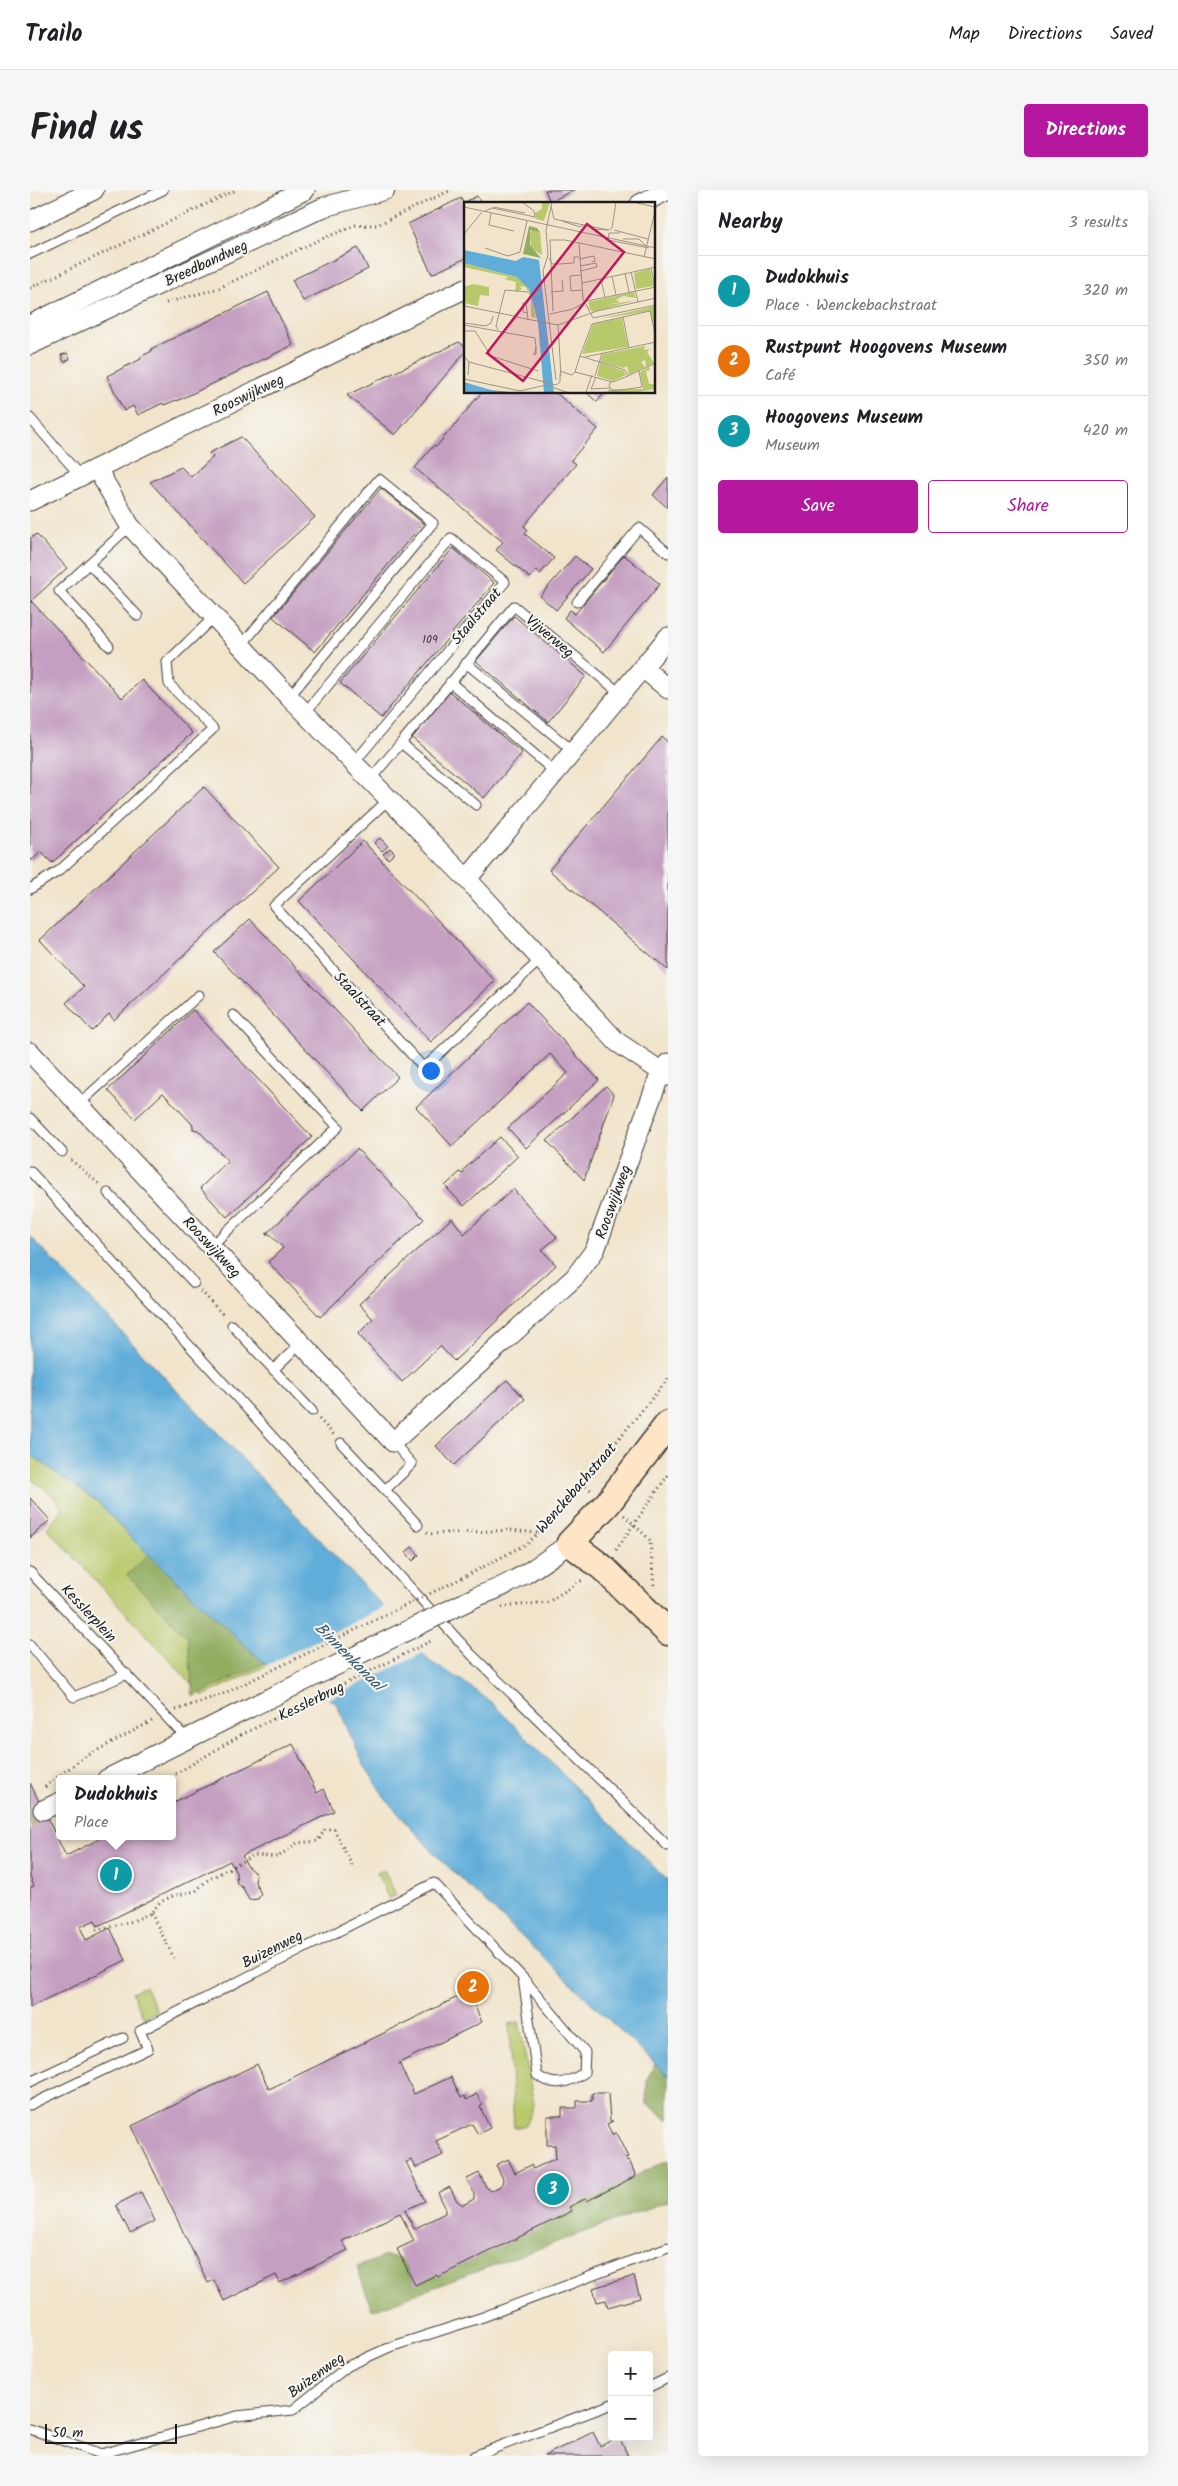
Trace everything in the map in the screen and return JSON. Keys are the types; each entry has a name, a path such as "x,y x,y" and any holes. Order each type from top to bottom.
{"street":[{"path":"30,221 94,190"},
{"name":"Breedbandweg","path":"30,325 305,190"},
{"name":"Breedbandweg","path":"30,345 324,207 385,190"},
{"path":"644,202 668,190"},
{"name":"Rooswijkweg","path":"30,501 464,289"},
{"path":"89,473 130,526 304,714 467,879 617,1042 666,1070"},
{"path":"467,879 668,637"},
{"path":"643,668 668,689"},
{"name":"Rooswijkweg","path":"31,1056 79,1104 393,1442 575,1277 595,1250 666,1070"},
{"name":"Wenckebachstraat","path":"478,1596 501,1589 536,1568 570,1543 608,1503 668,1424"},
{"path":"570,1543 603,1568 668,1632"},
{"name":"Kesslerbrug","path":"187,1739 478,1596"},
{"path":"114,1775 187,1739"}],"lane":[{"path":"30,254 163,190"},
{"path":"30,418 89,473"},
{"path":"241,646 379,479 432,523 289,697"},
{"path":"109,646 59,591 130,526"},
{"path":"577,602 639,528 668,553"},
{"name":"Staalstraat","path":"304,714 451,538 505,582 353,764"},
{"path":"89,564 138,616"},
{"name":"Vijverweg","path":"401,742 514,606 621,694"},
{"path":"30,889 60,870 213,728 169,684 167,662 214,617"},
{"path":"466,663 573,751"},
{"path":"450,682 555,772"},
{"path":"369,781 401,742 476,805"},
{"name":"Staalstraat","path":"388,800 274,906 424,1068 540,959"},
{"path":"79,1104 199,995"},
{"path":"211,1246 338,1127 233,1015"},
{"path":"30,1118 62,1152"},
{"path":"30,1171 471,1654 668,1846"},
{"path":"108,1193 194,1283"},
{"path":"232,1326 312,1411"},
{"path":"274,1370 302,1343"},
{"path":"341,1442 418,1525"},
{"name":"Rooswijkweg","path":"386,1490 412,1464 393,1442"},
{"name":"Kesslerplein","path":"30,1572 187,1739"},
{"path":"30,1645 74,1697 127,1674"},
{"name":"Buizenweg","path":"30,2104 148,2050 140,2031 434,1884 523,1978 585,2052 584,2073 568,2082 552,2084 537,2075 523,1978"},
{"path":"30,2082 124,2038"},
{"name":"Buizenweg","path":"30,2429 100,2454 237,2416 293,2410 348,2366 390,2347 483,2317 668,2247"},
{"path":"653,2386 668,2378"},
{"path":"474,2456 608,2406"}],"path":[{"path":"30,288 236,190"},
{"path":"165,303 219,288 312,243 356,225 377,225 451,190"},
{"path":"62,1152 108,1193"},
{"path":"194,1283 232,1326"},
{"name":"Wenckebachstraat","path":"165,1715 222,1694 466,1576 528,1543 559,1510 668,1378"},
{"path":"312,1411 341,1442"},
{"path":"495,1610 518,1604 548,1602 603,1568 635,1525 668,1475"},
{"path":"418,1525 429,1534 510,1530 538,1533"},
{"path":"635,1525 650,1540 653,1586 658,1592"},
{"name":"Kesslerbrug","path":"174,1775 241,1735 435,1639"},
{"path":"61,1775 81,1758 165,1715"},
{"path":"96,1930 133,1921 151,1913 160,1902 173,1896 196,1891 206,1881 254,1855 278,1857 297,1843 318,1841 325,1829 334,1829 353,1868"},
{"path":"151,1913 174,1958"}],"green space":[{"path":"30,1454 99,1503 128,1535 268,1665 203,1696 47,1528 63,1508 49,1492 30,1478"},
{"path":"149,1555 264,1663 193,1697 188,1638 127,1575"},
{"path":"384,1870 396,1895 389,1899 377,1873"},
{"path":"145,1986 157,2011 144,2018 132,1992"},
{"path":"519,2022 534,2105 526,2125 514,2128 509,2024"},
{"path":"655,2064 668,2076 668,2120 646,2103 647,2079"},
{"path":"668,2160 668,2201 372,2310 357,2267 386,2256 400,2258 415,2284"}],"water":[{"name":"Binnenkanaal","path":"30,1236 381,1604 429,1661 461,1680 492,1703 668,1881 668,2076 436,1855 387,1801 363,1763 336,1703 264,1663 128,1535 99,1503 30,1454"}],"pier":[{"path":"386,1606 425,1652 326,1700 265,1666"}],"building":[{"path":"545,190 574,190 550,202"},
{"path":"477,196 480,202 465,202"},
{"path":"461,198 463,203 464,259 432,274 408,224"},
{"path":"358,248 368,269 303,301 292,280"},
{"path":"268,292 293,345 177,401 164,405 163,403 138,415 133,406 124,411 107,376 141,359 140,357 152,351 151,349"},
{"path":"459,342 464,346 464,353 395,435 347,395"},
{"path":"67,353 70,359 64,362 61,355"},
{"path":"480,394 557,394 598,429 571,460 576,464 524,526 528,530 525,534 554,558 540,574 537,570 530,578 496,550 503,542 415,468 434,445 436,447"},
{"path":"588,394 603,394 597,402"},
{"path":"241,437 315,517 243,583 150,482 181,467 191,477 213,457 209,453"},
{"path":"668,477 668,508 653,495"},
{"path":"381,488 423,523 315,652 273,617"},
{"path":"36,534 67,568 31,601 122,698 142,680 192,733 52,863 41,852 30,862 30,539"},
{"path":"453,548 494,583 381,718 340,683"},
{"path":"624,555 660,584 604,652 564,618 570,610 575,614"},
{"path":"575,556 591,569 556,610 540,596"},
{"path":"514,616 586,676 548,722 476,661"},
{"path":"450,692 522,753 484,798 412,738"},
{"path":"662,737 668,742 668,970 549,870"},
{"path":"204,787 279,867 114,1020 109,1014 92,1031 66,1003 84,987 40,940"},
{"path":"380,838 388,846 382,851 374,843"},
{"path":"363,841 495,981 431,1042 299,901"},
{"path":"390,848 395,853 388,859 383,854"},
{"path":"250,919 398,1077 363,1111 214,952"},
{"path":"527,1002 599,1080 526,1148 508,1128 568,1073 550,1054 452,1146 416,1107"},
{"path":"193,1010 312,1137 227,1217 200,1188 228,1161 198,1130 193,1129 193,1125 163,1093 135,1119 108,1090"},
{"path":"606,1086 614,1095 584,1180 547,1141"},
{"path":"500,1137 518,1156 464,1206 445,1186 460,1172 462,1174 465,1172 463,1170"},
{"path":"357,1149 424,1219 320,1317 268,1262 283,1248 270,1234 266,1234"},
{"path":"513,1189 557,1237 542,1250 556,1265 454,1361 440,1346 402,1382 358,1334 373,1319 359,1304 452,1218 464,1234"},
{"path":"507,1380 525,1399 454,1465 436,1446"},
{"path":"30,1498 50,1520 30,1538"},
{"path":"412,1547 419,1555 413,1561 406,1552"},
{"path":"293,1744 317,1793 324,1789 334,1811 242,1856 248,1867 256,1874 255,1882 261,1894 258,1899 249,1900 243,1888 237,1884 236,1873 230,1861 98,1926 95,1920 80,1927 86,1940 110,1928 126,1960 30,2007 30,1888 34,1886 30,1877 30,1783 56,1836 56,1840 58,1840 66,1856 97,1840 176,1840 176,1801"},
{"path":"468,1992 482,2022 399,2063 414,2094 451,2077 461,2098 465,2096 466,2100 477,2094 483,2105 480,2107 490,2128 478,2134 472,2124 436,2141 443,2155 416,2168 412,2160 406,2162 425,2201 405,2210 414,2229 445,2213 445,2207 438,2193 450,2187 457,2201 463,2205 474,2199 474,2193 467,2179 479,2173 486,2187 491,2191 502,2185 503,2179 496,2165 508,2159 515,2173 531,2165 533,2169 556,2158 555,2145 547,2145 547,2116 562,2116 562,2108 577,2108 577,2101 592,2101 592,2093 608,2093 610,2121 613,2121 607,2124 612,2134 616,2133 628,2157 625,2158 627,2161 629,2160 636,2176 587,2201 585,2199 569,2207 572,2211 438,2277 436,2275 415,2285 397,2249 414,2241 400,2213 342,2241 348,2250 280,2283 276,2275 224,2301 214,2280 208,2283 132,2126 257,2064 269,2089"},
{"path":"141,2192 155,2221 130,2233 116,2205"},
{"path":"634,2276 640,2298 608,2307 606,2300 597,2302 593,2288"},
{"path":"593,2432 600,2446 611,2441 621,2441 628,2456 544,2456"}],"tunnel":[{"path":"30,1817 43,1810"}],"place":[{"name":"Dudokhuis","path":"116,1875"},
{"name":"Rustpunt Hoogovens Museum","path":"473,1987"},
{"name":"Hoogovens Museum","path":"553,2189"}]}
